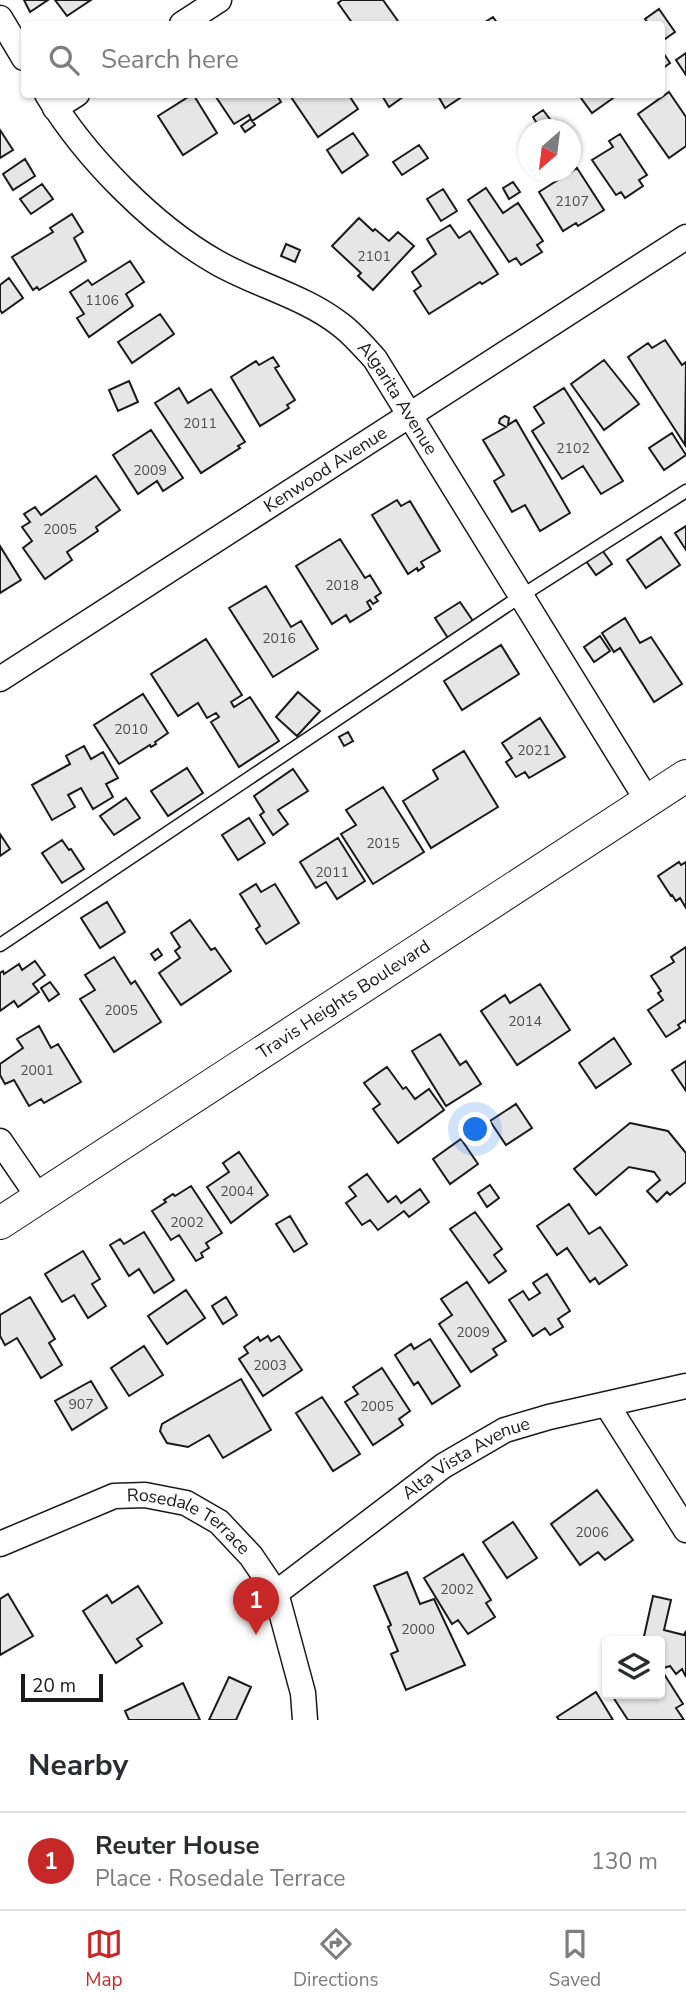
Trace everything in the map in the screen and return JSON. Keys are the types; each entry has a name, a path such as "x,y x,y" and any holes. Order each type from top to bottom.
{"street":[{"path":"187,21 219,0"},
{"path":"0,19 21,53"},
{"name":"Algarita Avenue","path":"51,102 111,177 157,220 217,262 293,297 340,324 375,359 647,800"},
{"name":"Kenwood Avenue","path":"0,679 686,237"},
{"name":"Travis Heights Boulevard","path":"0,1223 686,776"},
{"path":"0,1141 39,1198"},
{"name":"Alta Vista Avenue","path":"276,1593 443,1466 505,1430 549,1417 686,1386"},
{"path":"607,1405 686,1530"},
{"name":"Rosedale Terrace","path":"0,1544 114,1496 145,1495 186,1503 219,1522 251,1556 276,1593 303,1693 305,1720"}],"lane":[{"path":"0,945 522,596 686,491"}],"building":[{"path":"24,0 48,0 30,12"},
{"path":"55,0 91,0 67,16"},
{"path":"342,0 383,0 398,21 351,21 338,3"},
{"path":"659,9 675,32 665,39 665,21 645,19"},
{"path":"686,53 686,75 676,60"},
{"path":"669,92 686,117 686,146 669,158 638,114 661,98 665,98"},
{"path":"187,98 195,98 217,133 183,155 158,116"},
{"path":"217,98 278,98 281,102 252,121 249,115 234,124"},
{"path":"292,98 351,98 358,109 318,137"},
{"path":"383,98 401,98 389,107"},
{"path":"439,98 460,98 445,108"},
{"path":"581,98 613,98 592,113"},
{"path":"543,110 550,119 534,119 533,117"},
{"path":"251,119 255,125 245,132 241,126"},
{"path":"0,130 13,150 0,158"},
{"path":"353,133 368,155 342,173 327,150"},
{"path":"620,134 647,175 639,180 643,186 625,198 621,192 616,195 592,160 613,147 609,141"},
{"path":"419,145 428,158 402,175 393,162"},
{"path":"25,159 35,176 13,190 3,174"},
{"path":"581,174 604,210 578,226 576,223 563,231 539,192 555,182 581,182"},
{"path":"513,182 520,192 509,199 503,188"},
{"path":"42,184 53,199 31,214 20,199"},
{"path":"486,188 503,213 518,203 543,241 537,245 542,252 521,265 516,258 509,262 468,200"},
{"path":"443,189 457,211 441,221 427,199"},
{"path":"72,214 83,232 74,238 86,261 39,290 37,287 33,290 12,257 53,232 50,228"},
{"path":"359,218 389,241 398,232 414,246 373,290 358,276 361,273 332,246"},
{"path":"450,225 459,238 470,231 498,274 482,284 480,282 429,314 414,291 421,286 412,272 436,254 427,239"},
{"path":"286,244 300,250 295,262 281,256"},
{"path":"130,261 144,282 126,294 133,306 89,337 77,318 84,314 70,292 88,280 92,285"},
{"path":"9,278 23,298 2,313 0,285"},
{"path":"160,314 174,334 132,363 118,342"},
{"path":"665,340 682,365 686,362 685,445 628,357 648,343 652,348"},
{"path":"273,357 279,366 275,368 295,400 287,405 289,408 260,426 231,377 256,361 259,365"},
{"path":"604,360 639,404 604,430 571,384"},
{"path":"129,381 138,402 118,411 109,390"},
{"path":"179,388 188,403 211,389 245,442 201,473 155,403"},
{"path":"564,388 623,481 601,494 583,466 562,479 532,431 544,423 534,407"},
{"path":"505,416 509,418 508,425 516,420 570,513 540,531 525,505 512,512 494,481 504,475 483,440 506,427 499,423"},
{"path":"151,430 183,478 163,491 157,481 138,494 113,455"},
{"path":"672,433 686,455 664,470 649,448"},
{"path":"96,476 120,510 96,527 98,531 67,552 72,560 45,579 23,548 32,541 22,527 30,522 24,514 35,507 41,515"},
{"path":"397,500 401,506 410,501 440,551 421,562 424,567 408,574 372,515"},
{"path":"686,526 686,550 675,533"},
{"path":"661,537 680,565 646,588 627,560"},
{"path":"340,539 365,578 370,575 381,593 375,597 378,601 373,604 370,600 367,602 371,609 350,622 346,615 332,624 296,566"},
{"path":"0,546 21,580 0,593"},
{"path":"602,550 612,564 596,575 586,561"},
{"path":"266,586 291,627 301,621 318,649 273,677 229,608"},
{"path":"460,602 473,621 448,638 435,618"},
{"path":"625,618 640,643 651,637 682,684 654,702 620,648 614,652 602,633"},
{"path":"600,636 610,651 594,662 584,647"},
{"path":"206,639 242,695 231,702 234,707 250,697 279,741 239,767 211,722 219,717 216,713 207,718 198,703 178,716 151,674"},
{"path":"501,645 519,674 462,710 444,681"},
{"path":"298,692 320,711 297,736 276,717"},
{"path":"143,694 168,733 155,742 156,744 119,764 94,725"},
{"path":"540,718 565,757 529,778 525,772 516,777 506,762 512,758 502,743"},
{"path":"348,732 353,741 344,746 339,737"},
{"path":"84,746 91,759 103,752 118,778 106,784 113,797 93,809 81,788 68,795 75,807 52,820 32,785 70,764 66,756"},
{"path":"464,751 498,807 431,848 403,801 438,779 433,770"},
{"path":"187,768 203,793 168,816 151,791"},
{"path":"293,769 308,791 278,810 288,824 273,835 260,815 264,812 254,796"},
{"path":"383,787 424,852 373,884 341,834 356,825 346,810"},
{"path":"126,798 140,818 114,835 100,816"},
{"path":"249,818 265,843 238,860 222,835"},
{"path":"0,834 10,849 0,856"},
{"path":"338,838 365,881 337,899 326,882 316,888 300,862"},
{"path":"62,840 84,869 62,883 42,853"},
{"path":"679,862 681,865 686,862 686,908 680,898 676,901 671,896 658,876"},
{"path":"256,884 261,892 275,884 299,923 266,944 256,929 260,926 240,894"},
{"path":"107,902 125,932 100,948 81,918"},
{"path":"190,920 211,950 215,948 231,971 181,1005 159,973 180,958 175,951 180,947 171,933"},
{"path":"686,947 686,1023 685,1020 678,1025 680,1028 666,1037 648,1010 663,1000 658,993 661,991 651,976 674,962 671,957"},
{"path":"158,949 162,955 155,960 151,954"},
{"path":"114,957 131,984 135,981 161,1022 114,1052 80,999 95,990 85,975"},
{"path":"35,961 45,975 33,984 39,992 18,1007 14,1001 0,1011 0,973 3,971 4,974 19,964 22,970"},
{"path":"50,982 59,994 49,1001 41,988"},
{"path":"540,984 570,1030 517,1065 481,1011 505,995 510,1003"},
{"path":"39,1026 51,1048 58,1044 81,1082 44,1103 41,1099 29,1106 14,1080 5,1084 0,1075 0,1064 23,1048 17,1039"},
{"path":"440,1034 460,1065 466,1061 481,1084 446,1106 412,1051"},
{"path":"614,1038 631,1064 596,1088 579,1063"},
{"path":"686,1061 686,1091 672,1070"},
{"path":"387,1067 403,1089 406,1087 415,1099 429,1089 444,1110 398,1143 373,1109 380,1104 364,1083"},
{"path":"516,1104 532,1128 506,1145 490,1121"},
{"path":"630,1123 668,1131 686,1153 686,1182 670,1195 667,1192 657,1202 647,1191 660,1180 654,1172 629,1167 596,1195 574,1169"},
{"path":"461,1139 478,1164 450,1184 433,1159"},
{"path":"239,1152 268,1195 231,1223 207,1187 229,1172 223,1163"},
{"path":"367,1174 388,1202 396,1196 401,1203 420,1189 429,1202 409,1217 404,1211 378,1230 370,1220 362,1225 346,1203 356,1196 349,1187"},
{"path":"490,1185 499,1198 487,1207 478,1193"},
{"path":"191,1186 222,1233 206,1243 209,1248 201,1253 203,1257 196,1261 179,1235 171,1240 152,1211 173,1194 175,1196"},
{"path":"569,1204 589,1234 600,1227 627,1265 599,1284 595,1278 590,1282 567,1248 557,1255 537,1226"},
{"path":"475,1212 502,1249 494,1255 506,1271 489,1283 450,1229"},
{"path":"290,1216 307,1244 294,1252 276,1224"},
{"path":"144,1232 174,1280 154,1293 139,1269 129,1276 110,1245 120,1239 124,1244"},
{"path":"83,1251 100,1279 92,1284 106,1306 88,1318 74,1295 62,1302 45,1274"},
{"path":"547,1274 570,1311 558,1319 563,1327 550,1335 545,1328 533,1336 509,1300 523,1291 529,1300 540,1293 533,1283"},
{"path":"467,1282 506,1341 493,1349 497,1355 471,1372 439,1324 452,1315 441,1299"},
{"path":"186,1290 205,1318 167,1344 148,1316"},
{"path":"30,1297 55,1339 49,1343 62,1365 41,1378 17,1338 5,1345 0,1336 0,1315"},
{"path":"226,1297 237,1315 223,1324 212,1306"},
{"path":"268,1336 271,1341 279,1336 302,1370 263,1396 239,1359 248,1353 244,1347 258,1337 260,1341"},
{"path":"430,1339 460,1386 432,1404 418,1382 414,1385 395,1355 411,1344 414,1349"},
{"path":"144,1346 163,1375 129,1396 111,1368"},
{"path":"382,1368 410,1411 399,1419 403,1425 373,1445 345,1402 358,1394 353,1387"},
{"path":"241,1379 271,1430 223,1458 209,1435 188,1447 167,1443 160,1431 162,1424"},
{"path":"91,1381 107,1408 72,1430 55,1401"},
{"path":"322,1397 360,1454 333,1471 296,1413"},
{"path":"597,1490 633,1540 605,1560 598,1552 580,1565 551,1524"},
{"path":"513,1522 537,1558 507,1578 483,1542"},
{"path":"463,1554 491,1600 486,1603 495,1617 468,1634 458,1620 452,1624 424,1578"},
{"path":"407,1572 420,1604 434,1599 465,1665 406,1690 391,1654 398,1651 388,1627 391,1625 374,1586"},
{"path":"138,1586 162,1623 137,1639 142,1646 116,1663 83,1611 107,1595 112,1603"},
{"path":"8,1594 33,1636 0,1655 0,1599"},
{"path":"653,1596 671,1600 664,1630 684,1635 686,1631 686,1677 682,1669 676,1674 670,1666 665,1668 665,1636 644,1636"},
{"path":"665,1676 683,1704 676,1708 684,1720 628,1720 614,1699 665,1699"},
{"path":"229,1677 251,1687 236,1720 209,1720"},
{"path":"183,1683 200,1720 129,1720 125,1711"},
{"path":"596,1692 613,1720 559,1720 557,1717"}],"place":[{"name":"Reuter House","path":"256,1635"}]}
